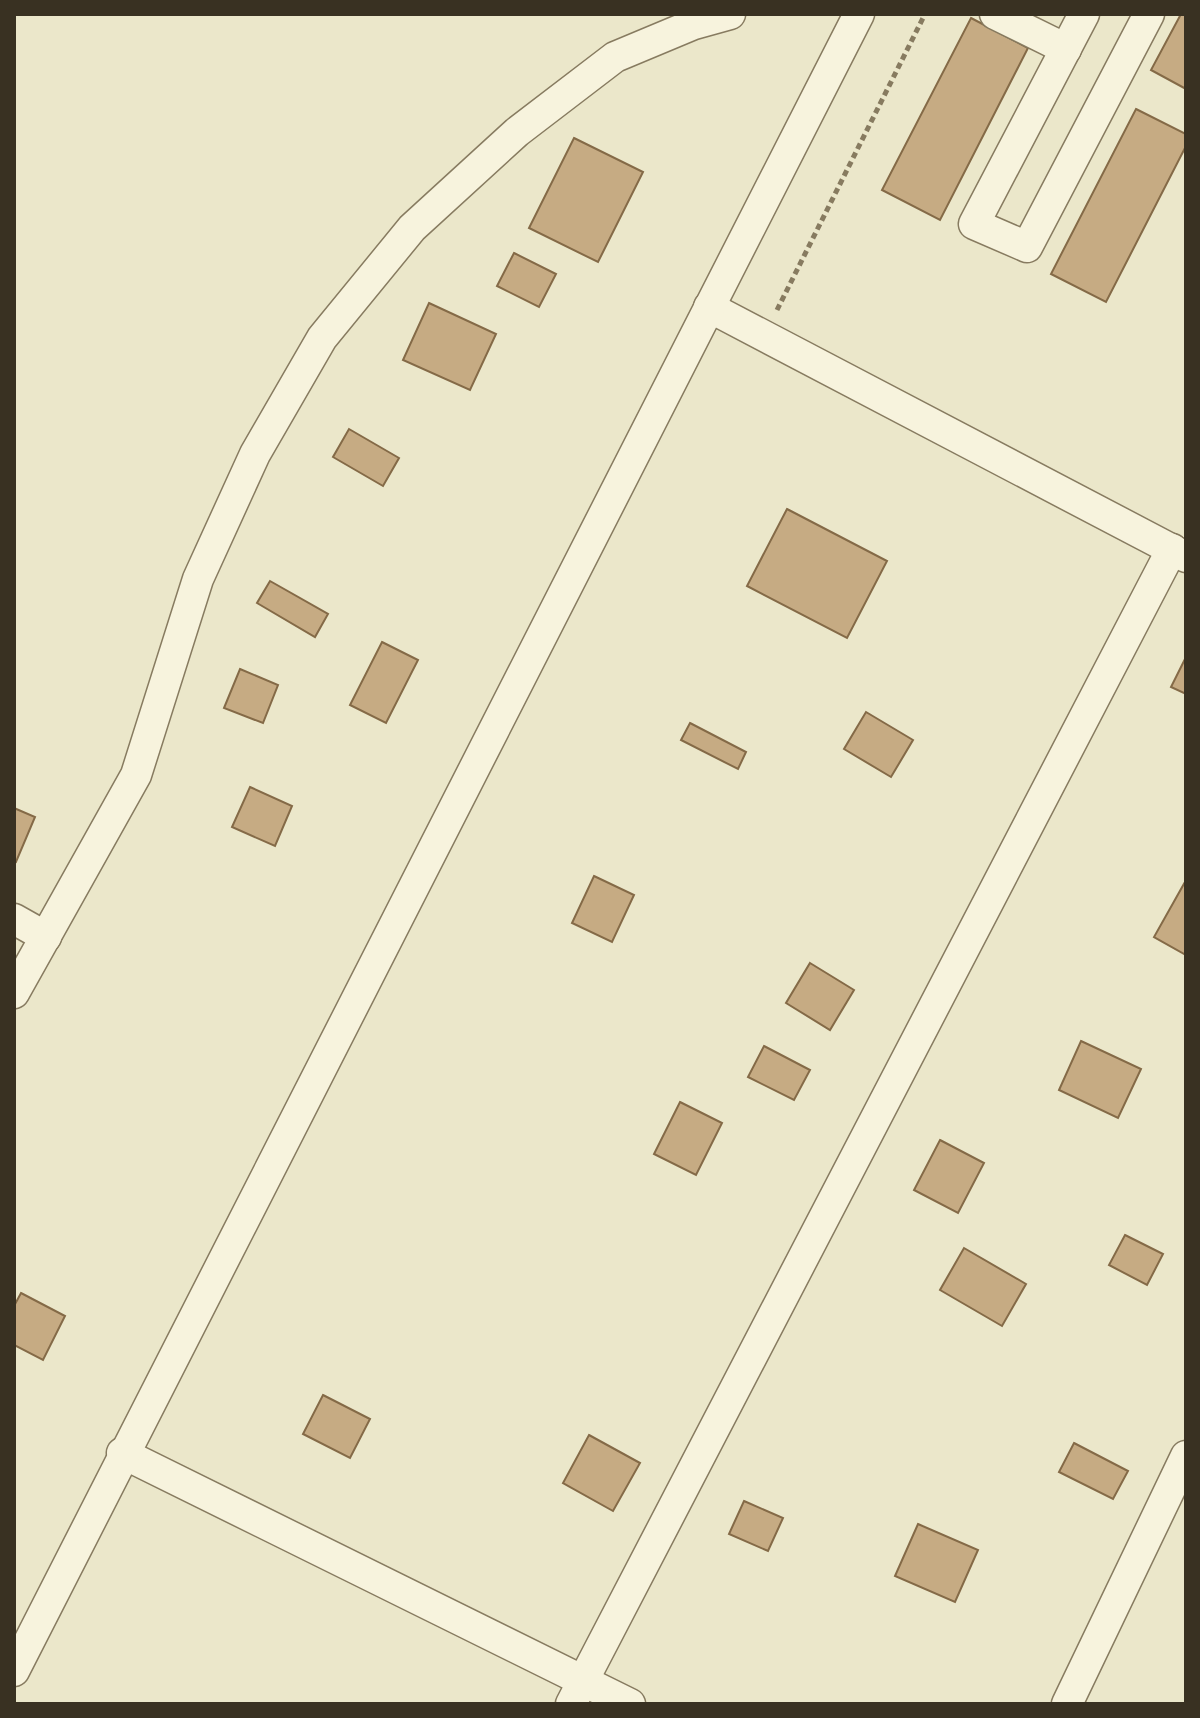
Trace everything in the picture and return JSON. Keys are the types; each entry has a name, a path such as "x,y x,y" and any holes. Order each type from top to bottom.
{"street":[{"path":"14,993 136,775 198,579 255,454 322,338 412,228 517,132 615,57 693,19 730,14"},
{"path":"14,1671 122,1453 859,14"},
{"path":"995,14 1066,49"},
{"path":"1084,14 974,224 1027,247 1149,14"},
{"path":"577,1692 1179,553 709,307"},
{"path":"14,919 46,937"},
{"path":"122,1453 577,1692 630,1704"},
{"path":"1067,1704 1186,1456"}],"path":[{"path":"764,336 925,14"}],"building":[{"path":"1181,14 1186,14 1186,89 1151,70"},
{"path":"971,18 1028,48 940,220 882,190"},
{"path":"1136,109 1186,134 1186,146 1106,302 1051,274"},
{"path":"574,138 643,172 598,262 529,228"},
{"path":"514,253 556,274 539,307 497,286"},
{"path":"429,303 496,334 470,390 403,360"},
{"path":"349,429 399,458 383,486 333,457"},
{"path":"787,509 887,561 847,638 747,586"},
{"path":"270,581 328,614 315,637 257,603"},
{"path":"382,642 418,660 386,723 350,705"},
{"path":"1186,657 1186,694 1171,687"},
{"path":"240,669 278,685 263,723 224,708"},
{"path":"866,712 913,740 891,777 844,749"},
{"path":"690,723 746,752 738,769 681,740"},
{"path":"250,787 292,806 275,846 232,827"},
{"path":"14,808 35,817 16,862 14,861"},
{"path":"594,876 634,895 612,942 572,923"},
{"path":"1186,883 1186,955 1154,937"},
{"path":"810,963 854,990 830,1030 786,1003"},
{"path":"1081,1041 1141,1069 1118,1118 1059,1090"},
{"path":"764,1046 810,1070 794,1100 748,1077"},
{"path":"680,1102 722,1123 696,1175 654,1154"},
{"path":"940,1140 984,1163 958,1213 914,1190"},
{"path":"1125,1235 1163,1254 1147,1285 1109,1265"},
{"path":"964,1248 1026,1284 1002,1326 940,1290"},
{"path":"21,1293 65,1316 43,1360 14,1345 14,1306"},
{"path":"323,1395 370,1419 350,1458 303,1434"},
{"path":"589,1435 640,1463 613,1511 563,1483"},
{"path":"1074,1443 1128,1471 1113,1499 1059,1472"},
{"path":"744,1501 783,1518 768,1551 729,1534"},
{"path":"918,1524 978,1550 955,1602 895,1576"}]}
